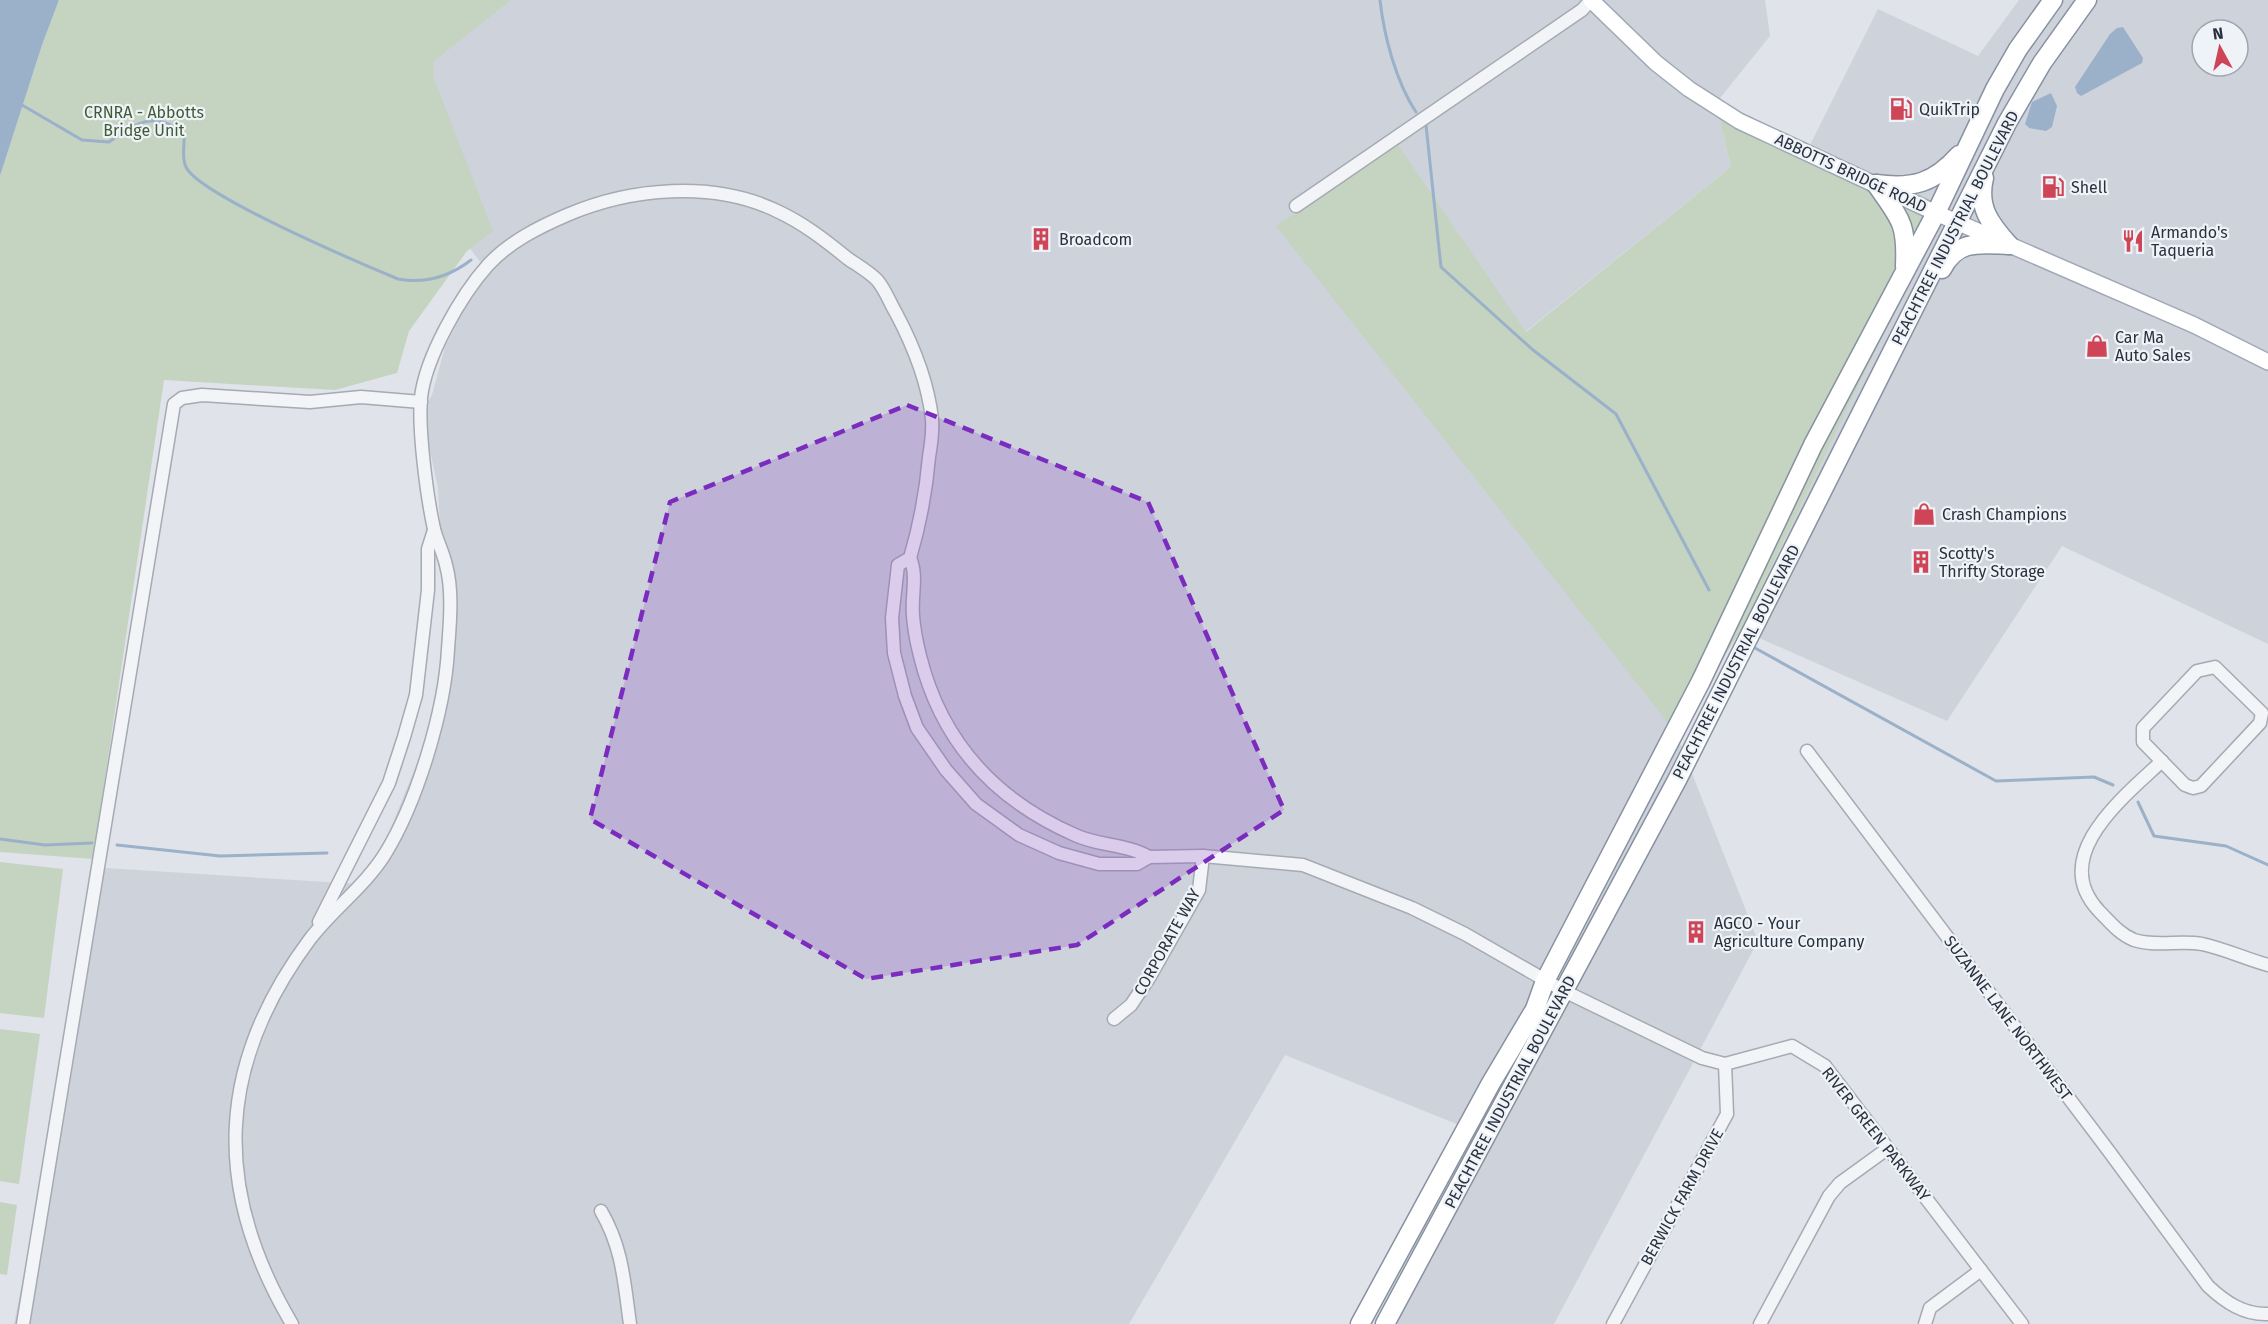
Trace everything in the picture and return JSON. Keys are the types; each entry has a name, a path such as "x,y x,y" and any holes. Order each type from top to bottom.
{"highway":[{"name":"PEACHTREE INDUSTRIAL BOULEVARD","path":"1360,1324 1491,1083 1535,1009 1545,981 1701,681 1813,445 1936,213 1995,89 2018,49 2053,0"},
{"name":"PEACHTREE INDUSTRIAL BOULEVARD","path":"1385,1324 1677,780 1987,162 2042,63 2087,0"},
{"path":"1876,184 1900,187 1925,182 1945,171 1971,142"},
{"path":"1987,162 1981,201 1989,222 2009,245"},
{"path":"1876,184 1900,218 1906,236 1905,272"},
{"path":"1918,298 1936,280 1948,256 1960,248 1975,243 2009,245"}],"main road":[{"name":"ABBOTTS BRIDGE ROAD","path":"1591,0 1656,63 1689,89 1748,125 1936,213 2194,326 2268,362"}],"street":[{"path":"1296,206 1582,9 1591,0"},
{"path":"292,1324 270,1287 247,1219 235,1162 234,1119 243,1071 257,1028 280,980 314,934 382,859 398,830 426,756 448,654 448,569 434,530 420,402 424,382 462,298 490,263 542,226 593,203 624,195 680,192 751,201 776,210 809,228 879,281 912,343 933,425 924,508 910,558 914,567 913,616 920,656 933,696 952,736 989,778 1021,805 1075,836 1139,852 1149,857 1203,856 1303,865 1412,908 1465,934 1564,991 1702,1058 1725,1064"},
{"path":"22,1324 174,404 182,398 202,395 310,402 361,397 420,402"},
{"path":"314,934 389,783 404,737 416,695 428,590 428,549 434,530"},
{"path":"910,558 898,565 895,579 892,618 894,652 905,696 917,728 945,770 985,810 1019,835 1059,853 1099,864 1137,864 1149,857"},
{"path":"2215,667 2262,713 2260,723 2201,786 2193,788 2185,785 2162,761 2143,742 2143,728 2203,668 2215,667"},
{"name":"SUZANNE LANE NORTHWEST","path":"1807,751 2108,1150 2208,1287 2226,1302 2257,1315 2268,1314"},
{"path":"2162,761 2096,827 2086,847 2082,865 2086,891 2096,907 2119,931 2134,940 2201,944 2268,966"},
{"name":"CORPORATE WAY","path":"1114,1019 1131,1005 1149,978 1199,890 1203,856"},
{"name":"RIVER GREEN PARKWAY","path":"1725,1064 1792,1046 1825,1066 2022,1324"},
{"name":"BERWICK FARM DRIVE","path":"1613,1324 1727,1114 1725,1064"},
{"path":"1760,1324 1829,1196 1840,1183 1887,1149"},
{"path":"601,1211 614,1234 621,1255 630,1324"},
{"path":"1925,1324 1930,1308 1981,1270"}],"highlighted area":[{"path":"907,405 1148,502 1284,810 1077,945 866,979 590,819 670,502"}],"shaded area":[{"path":"495,0 1765,0 1770,36 1716,103 1731,167 1525,332 1398,146 1676,733 1758,941 1554,1324 1376,1324 1479,1133 1285,1055 1129,1324 14,1324 105,868 359,884 383,848 417,763 440,693 446,633 438,488 422,412 432,395 445,347 485,268 362,108"},
{"path":"2019,0 2268,0 2268,644 2062,546 1947,721 1741,630 1940,217 1804,157 1878,9 1978,56"}],"green space":[{"name":"CRNRA - Abbotts Bridge Unit","path":"59,0 511,0 434,61 433,76 493,231 467,251 409,331 397,373 335,390 164,380 93,859 0,852 0,176 42,45"},
{"path":"1716,103 1940,217 1741,630 1676,733 1276,226 1398,145 1526,332 1731,167"},
{"path":"0,862 63,869 44,1018 0,1013"},
{"path":"0,1029 40,1034 19,1184 0,1181"},
{"path":"0,1202 17,1205 7,1275 0,1274"}],"water":[{"path":"0,0 59,0 42,45 0,176"},
{"path":"2123,27 2143,58 2142,63 2081,96 2075,87 2110,34 2117,28"},
{"path":"2051,93 2057,106 2052,127 2046,131 2029,128 2025,124 2032,102"}],"waterway":[{"path":"1380,0 1392,58 1402,87 1416,112"},
{"path":"22,105 82,140 109,142 137,125 146,122 164,122 184,135 183,155 186,167 197,179 249,211 283,228 398,279 418,281 436,278 454,271 471,260"},
{"path":"1426,125 1441,267 1533,350 1616,414 1709,590"},
{"path":"1755,648 1996,781 2094,777 2113,785"},
{"path":"2138,802 2154,836 2226,846 2268,865"},
{"path":"0,839 45,845 92,843"},
{"path":"117,845 220,856 327,853"}],"place":[{"name":"QuikTrip","path":"1901,109"},
{"name":"Shell","path":"2053,187"},
{"name":"Broadcom","path":"1041,239"},
{"name":"Armando's Taqueria","path":"2133,241"},
{"name":"Car Ma Auto Sales","path":"2097,346"},
{"name":"Crash Champions","path":"1924,514"},
{"name":"Scotty's Thrifty Storage","path":"1921,562"},
{"name":"AGCO - Your Agriculture Company","path":"1696,932"}]}
